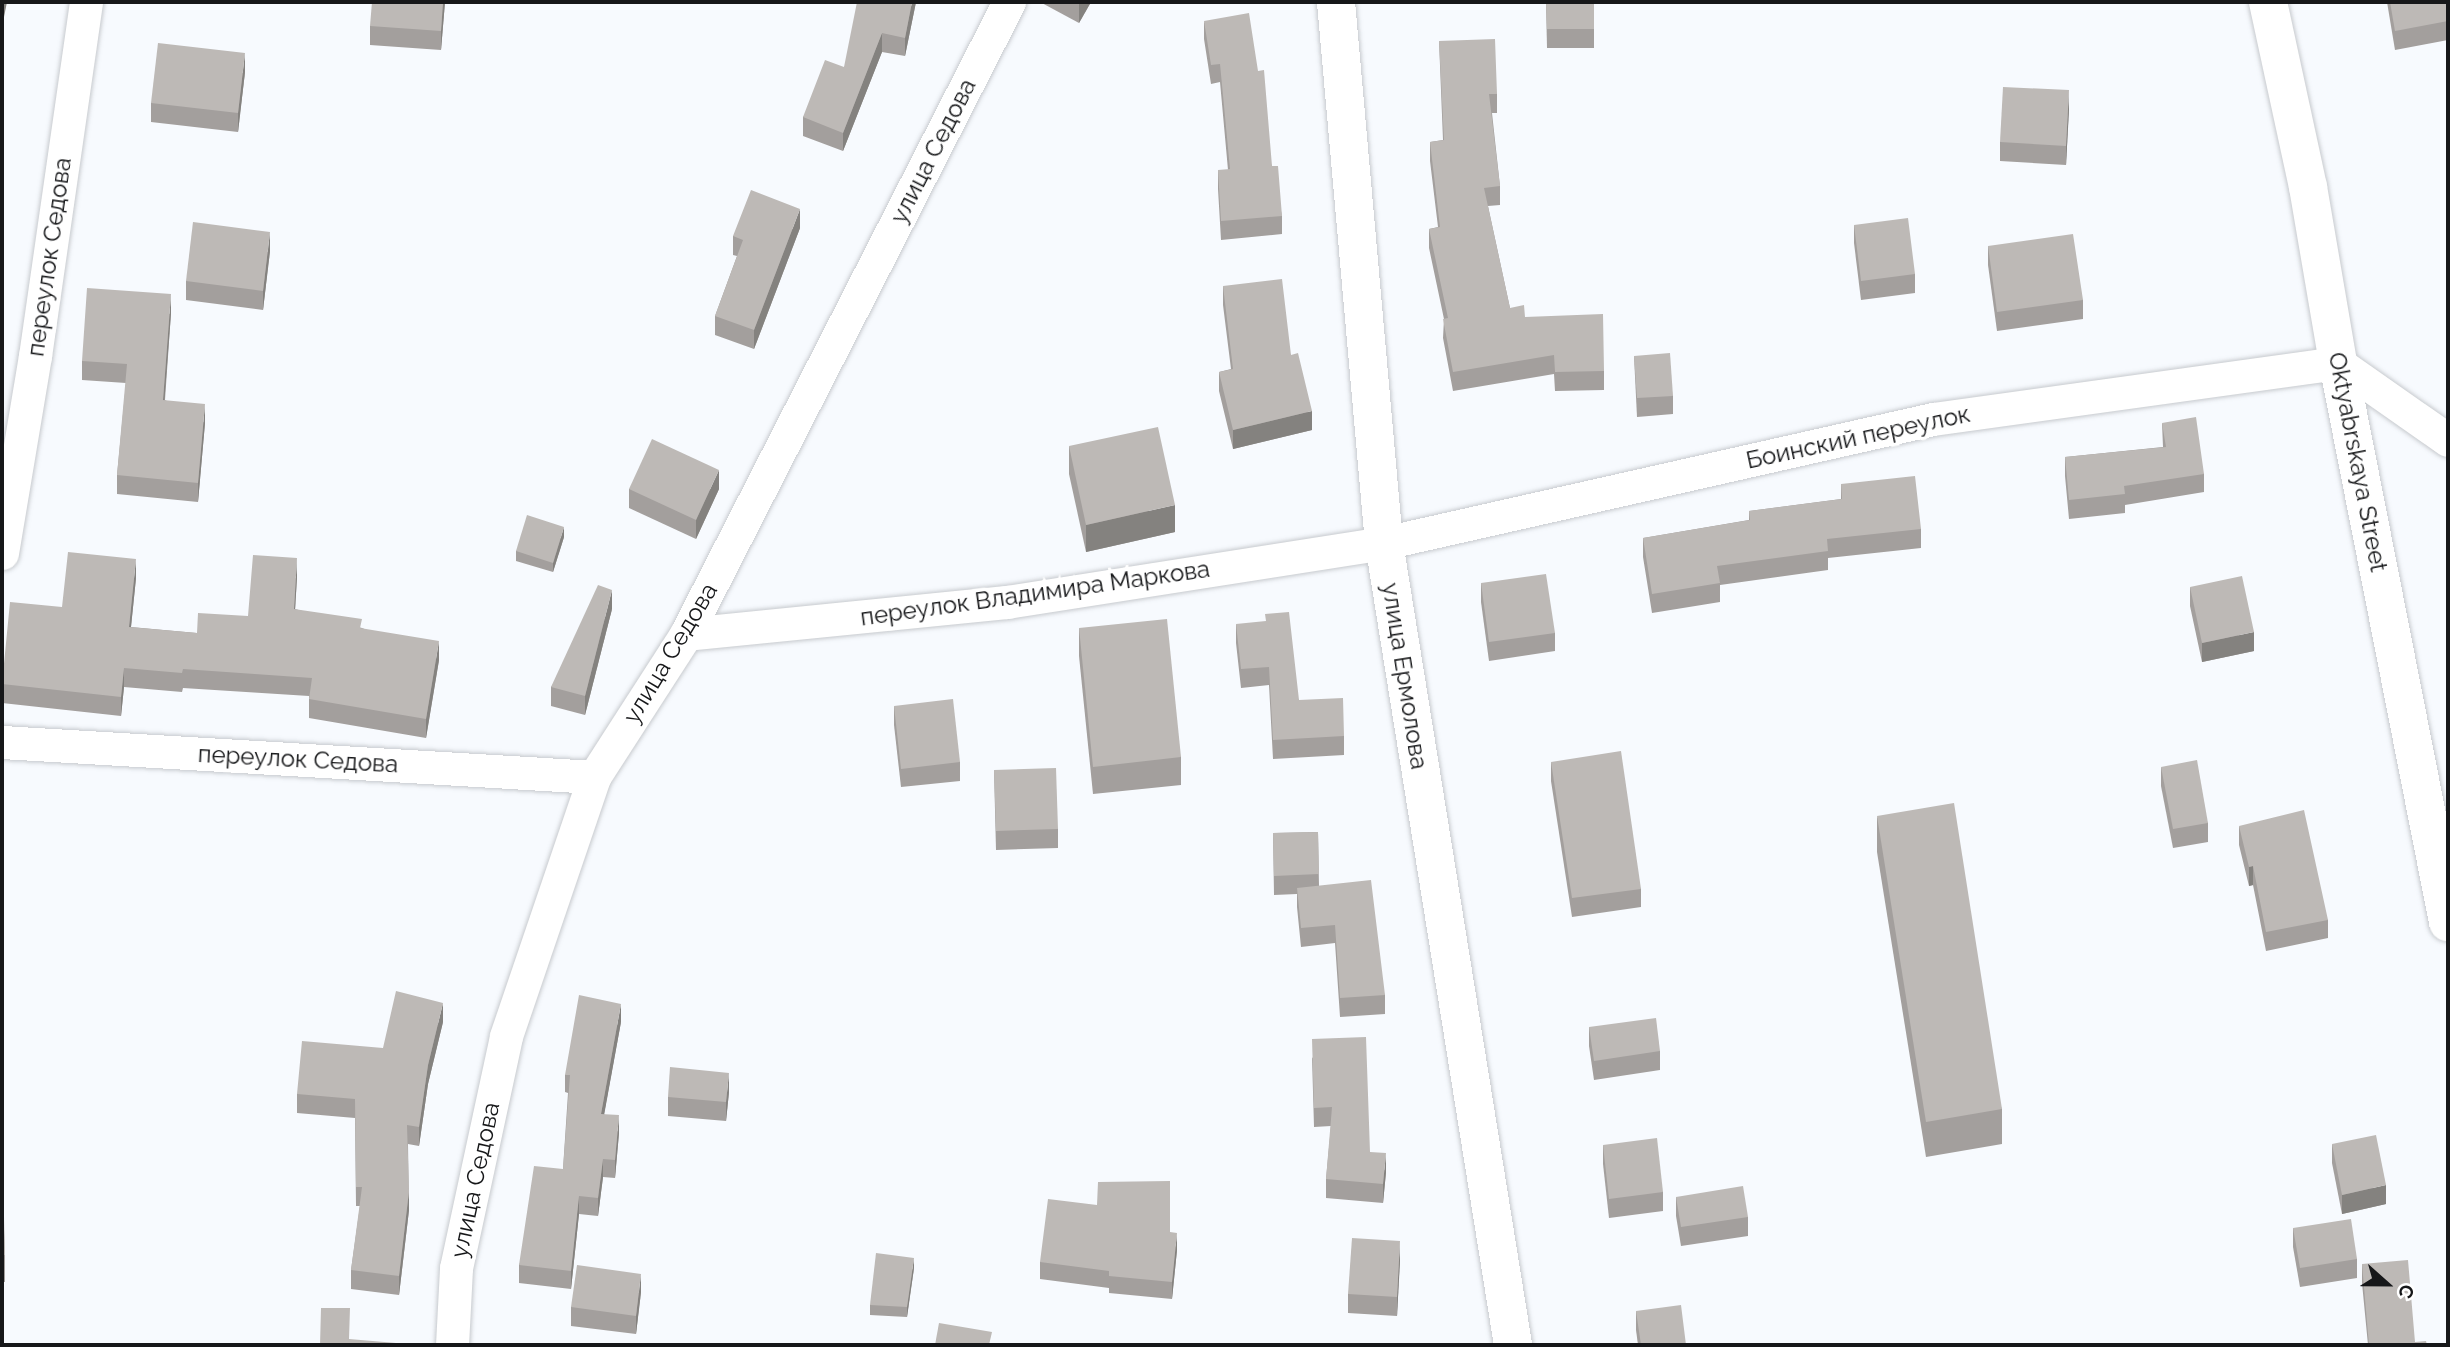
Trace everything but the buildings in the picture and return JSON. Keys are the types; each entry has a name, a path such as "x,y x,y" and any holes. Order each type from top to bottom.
{"street":[{"name":"переулок Седова","path":"2,553 37,342 86,2"},
{"name":"улица Седова","path":"452,1345 456,1268 506,1035 594,777 686,634 1009,2"},
{"name":"улица Ермолова","path":"1336,2 1384,543 1513,1345"},
{"name":"Oktyabrskaya Street","path":"2268,2 2308,187 2339,363 2448,922"},
{"name":"Боинский переулок","path":"1384,543 1933,419 2339,363"},
{"path":"2339,363 2448,440"},
{"name":"переулок Владимира Маркова","path":"686,634 1007,602 1384,543"},
{"name":"переулок Седова","path":"2,741 594,777"}]}
